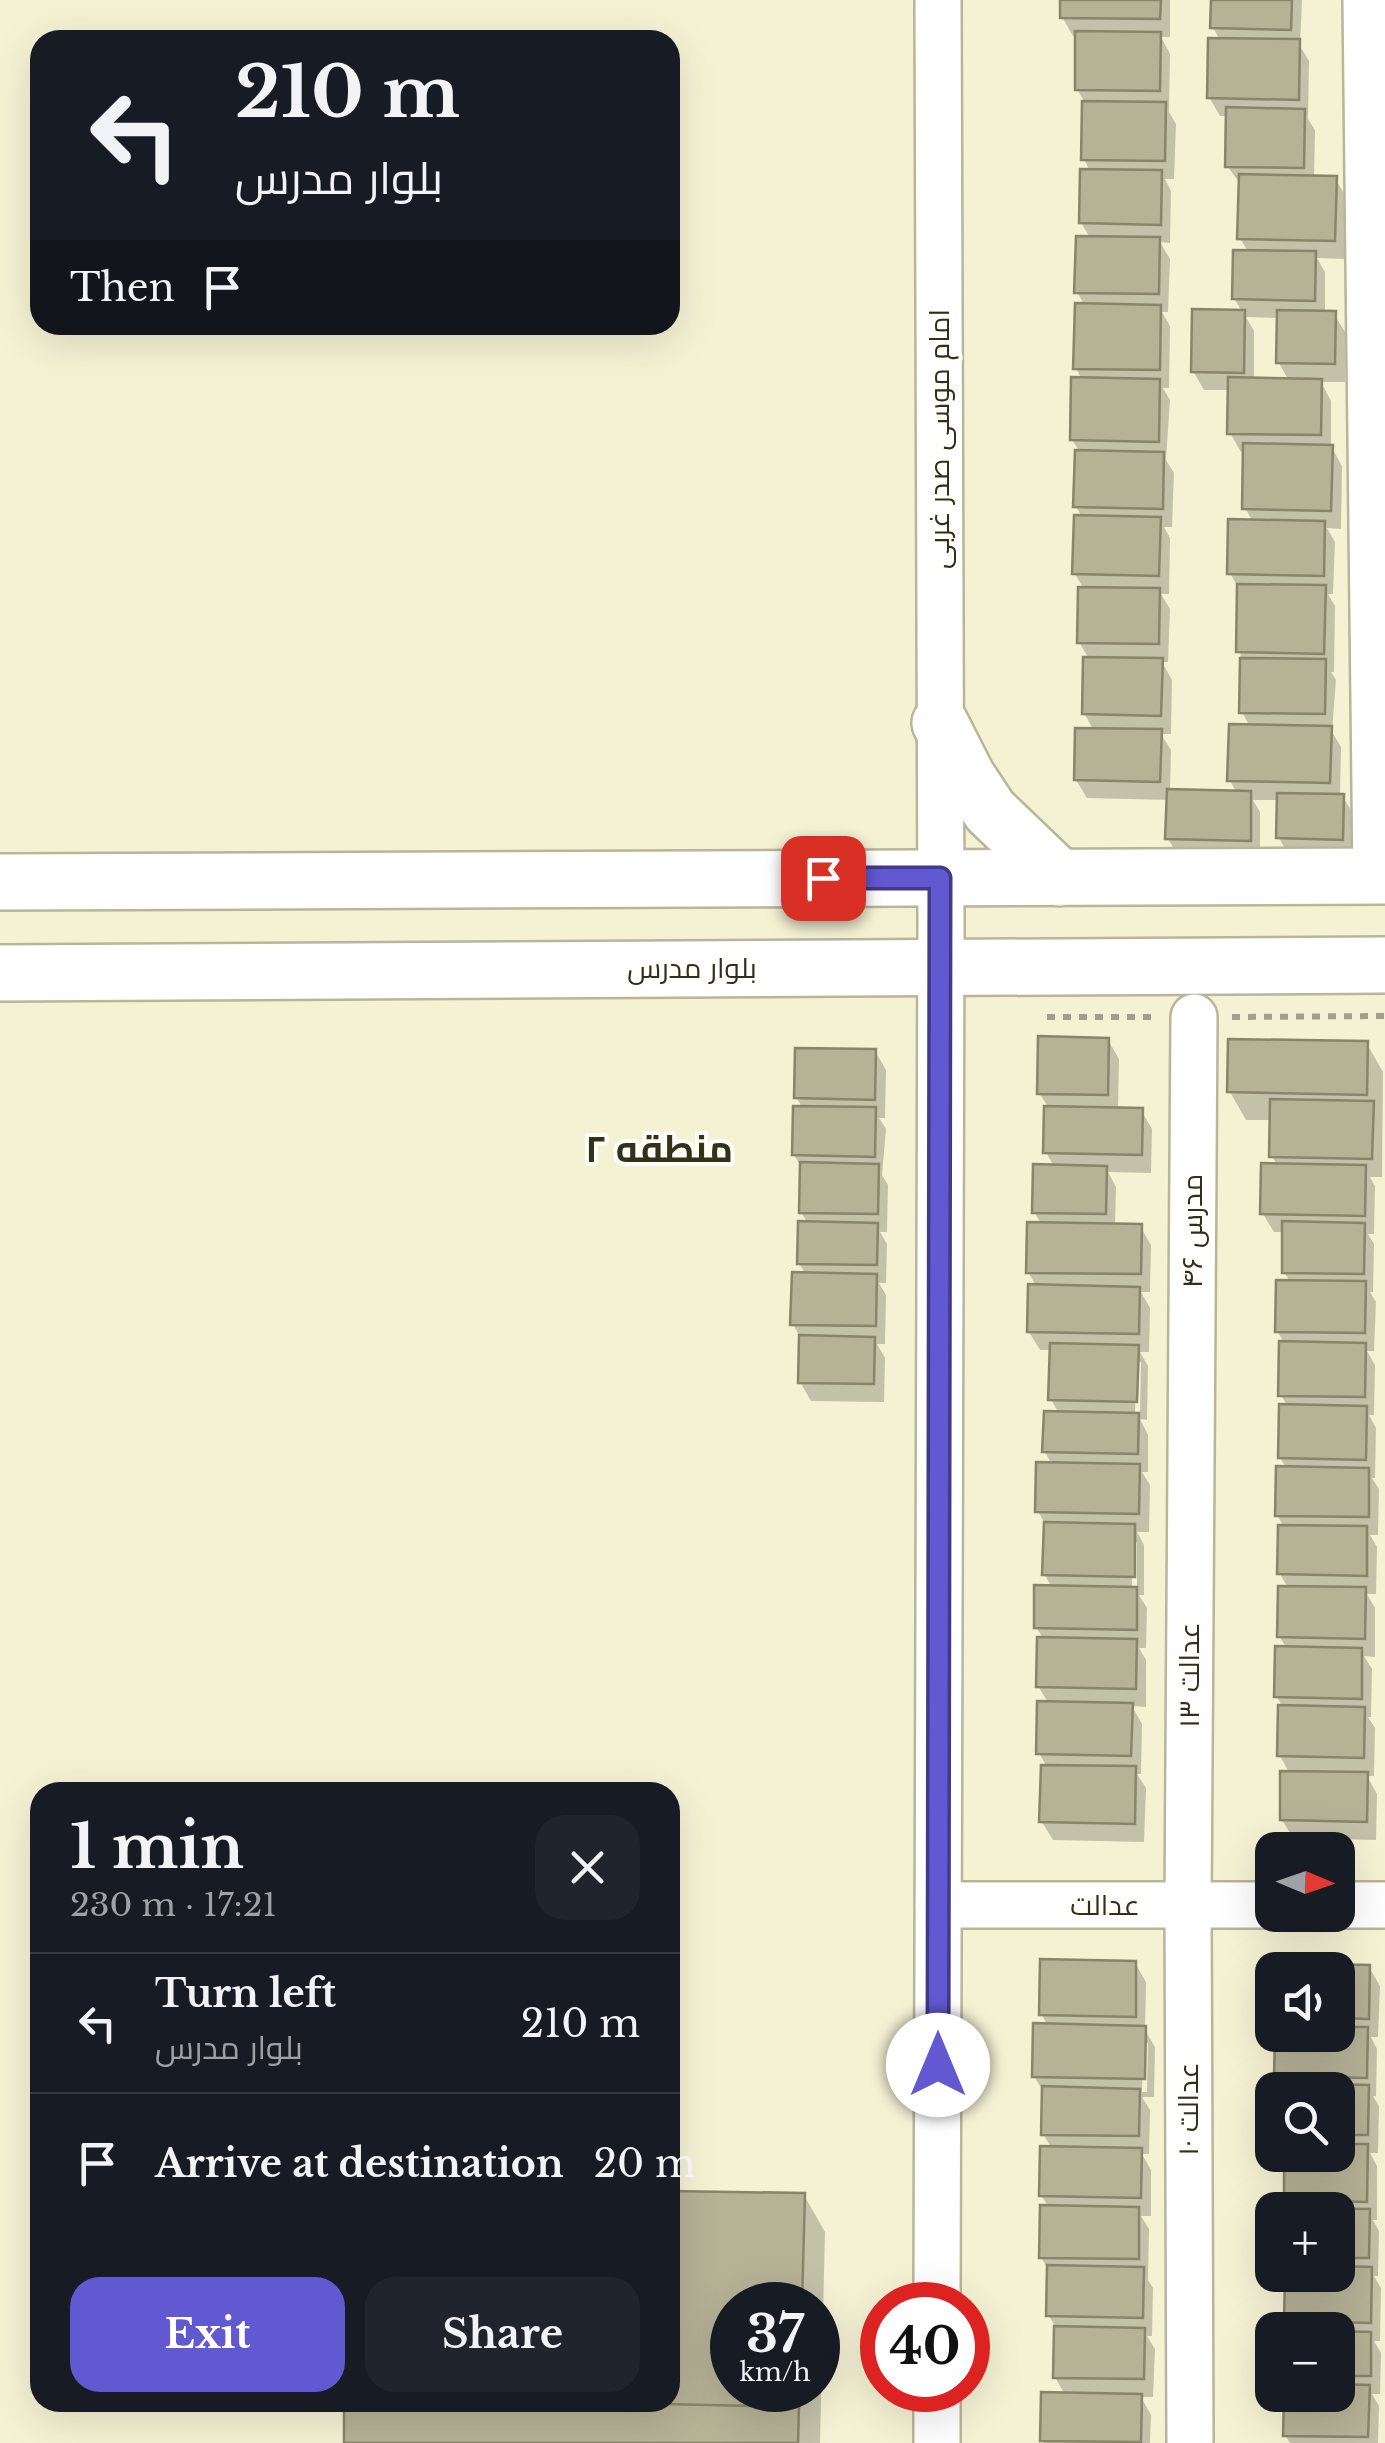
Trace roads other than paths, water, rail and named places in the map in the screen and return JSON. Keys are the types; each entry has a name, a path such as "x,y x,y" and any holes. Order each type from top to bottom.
{"main road":[{"path":"940,722 966,776 990,811 1060,878"},
{"path":"0,882 1380,876"},
{"name":"بلوار مدرس","path":"0,973 1385,965"}],"street":[{"name":"امام موسی صدر غربی","path":"937,2282 938,0"},
{"path":"1366,0 1380,876"},
{"name":"مدرس ۴۶","path":"1191,1446 1194,1017"},
{"name":"عدالت ۱۳","path":"1188,1905 1191,1446"},
{"name":"عدالت","path":"938,1905 1255,1905"},
{"name":"عدالت ۱۰","path":"1188,1905 1190,2443"},
{"path":"1355,1905 1385,1906"},
{"path":"937,2412 937,2443"}],"district":[{"name":"منطقه ۲","path":"659,1149"}]}
